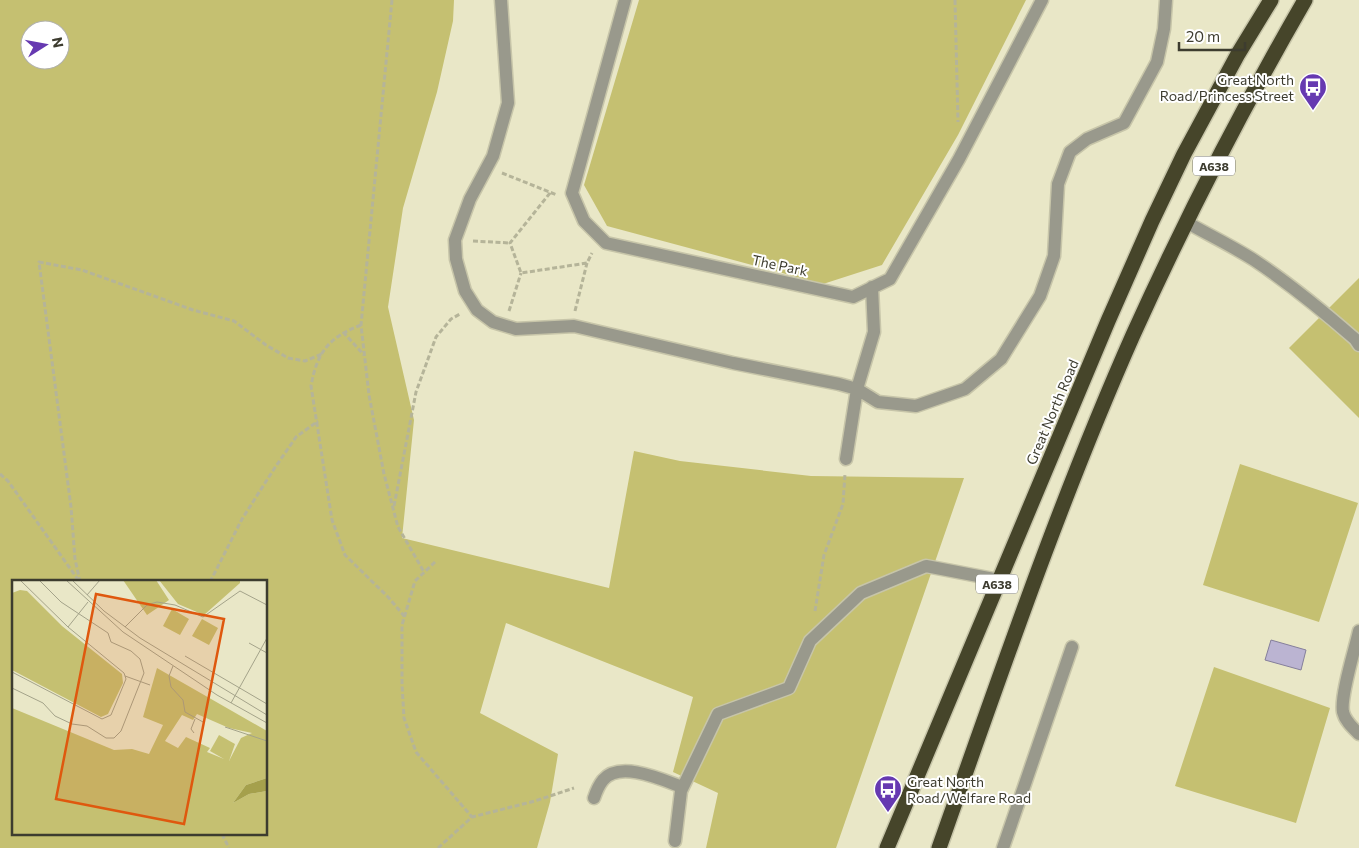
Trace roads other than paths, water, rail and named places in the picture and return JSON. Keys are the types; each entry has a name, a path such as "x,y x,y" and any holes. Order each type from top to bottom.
{"highway":[{"name":"Great North Road","path":"887,848 1152,221 1184,154 1238,54 1271,0"},
{"name":"A638","path":"939,848 1031,590 1069,491 1133,336 1186,222 1260,80 1306,0"}],"street":[{"path":"500,0 508,103 493,156 470,199 455,240 456,259 465,292 474,305 493,322 516,328 574,326 733,363 857,389 878,402 916,406 965,389 1001,358 1040,296 1054,256 1058,184 1070,152 1087,139 1124,123 1157,62 1164,29 1166,0"},
{"name":"The Park","path":"625,0 572,193 584,221 606,243 853,297 890,279 959,159 1042,0"},
{"path":"1186,222 1244,254 1299,292 1342,327 1359,346"},
{"path":"846,459 857,389 874,332 872,287"},
{"path":"675,841 682,787 718,714 789,688 810,641 861,593 926,566 999,580"},
{"path":"1359,631 1345,693 1343,712 1350,725 1359,734"},
{"path":"1002,848 1072,647"},
{"path":"594,798 603,780 616,773 640,772 682,787"}],"place":[{"name":"Great North Road/Princess Street","path":"1313,111"},
{"name":"Great North Road/Welfare Road","path":"888,813"}]}
